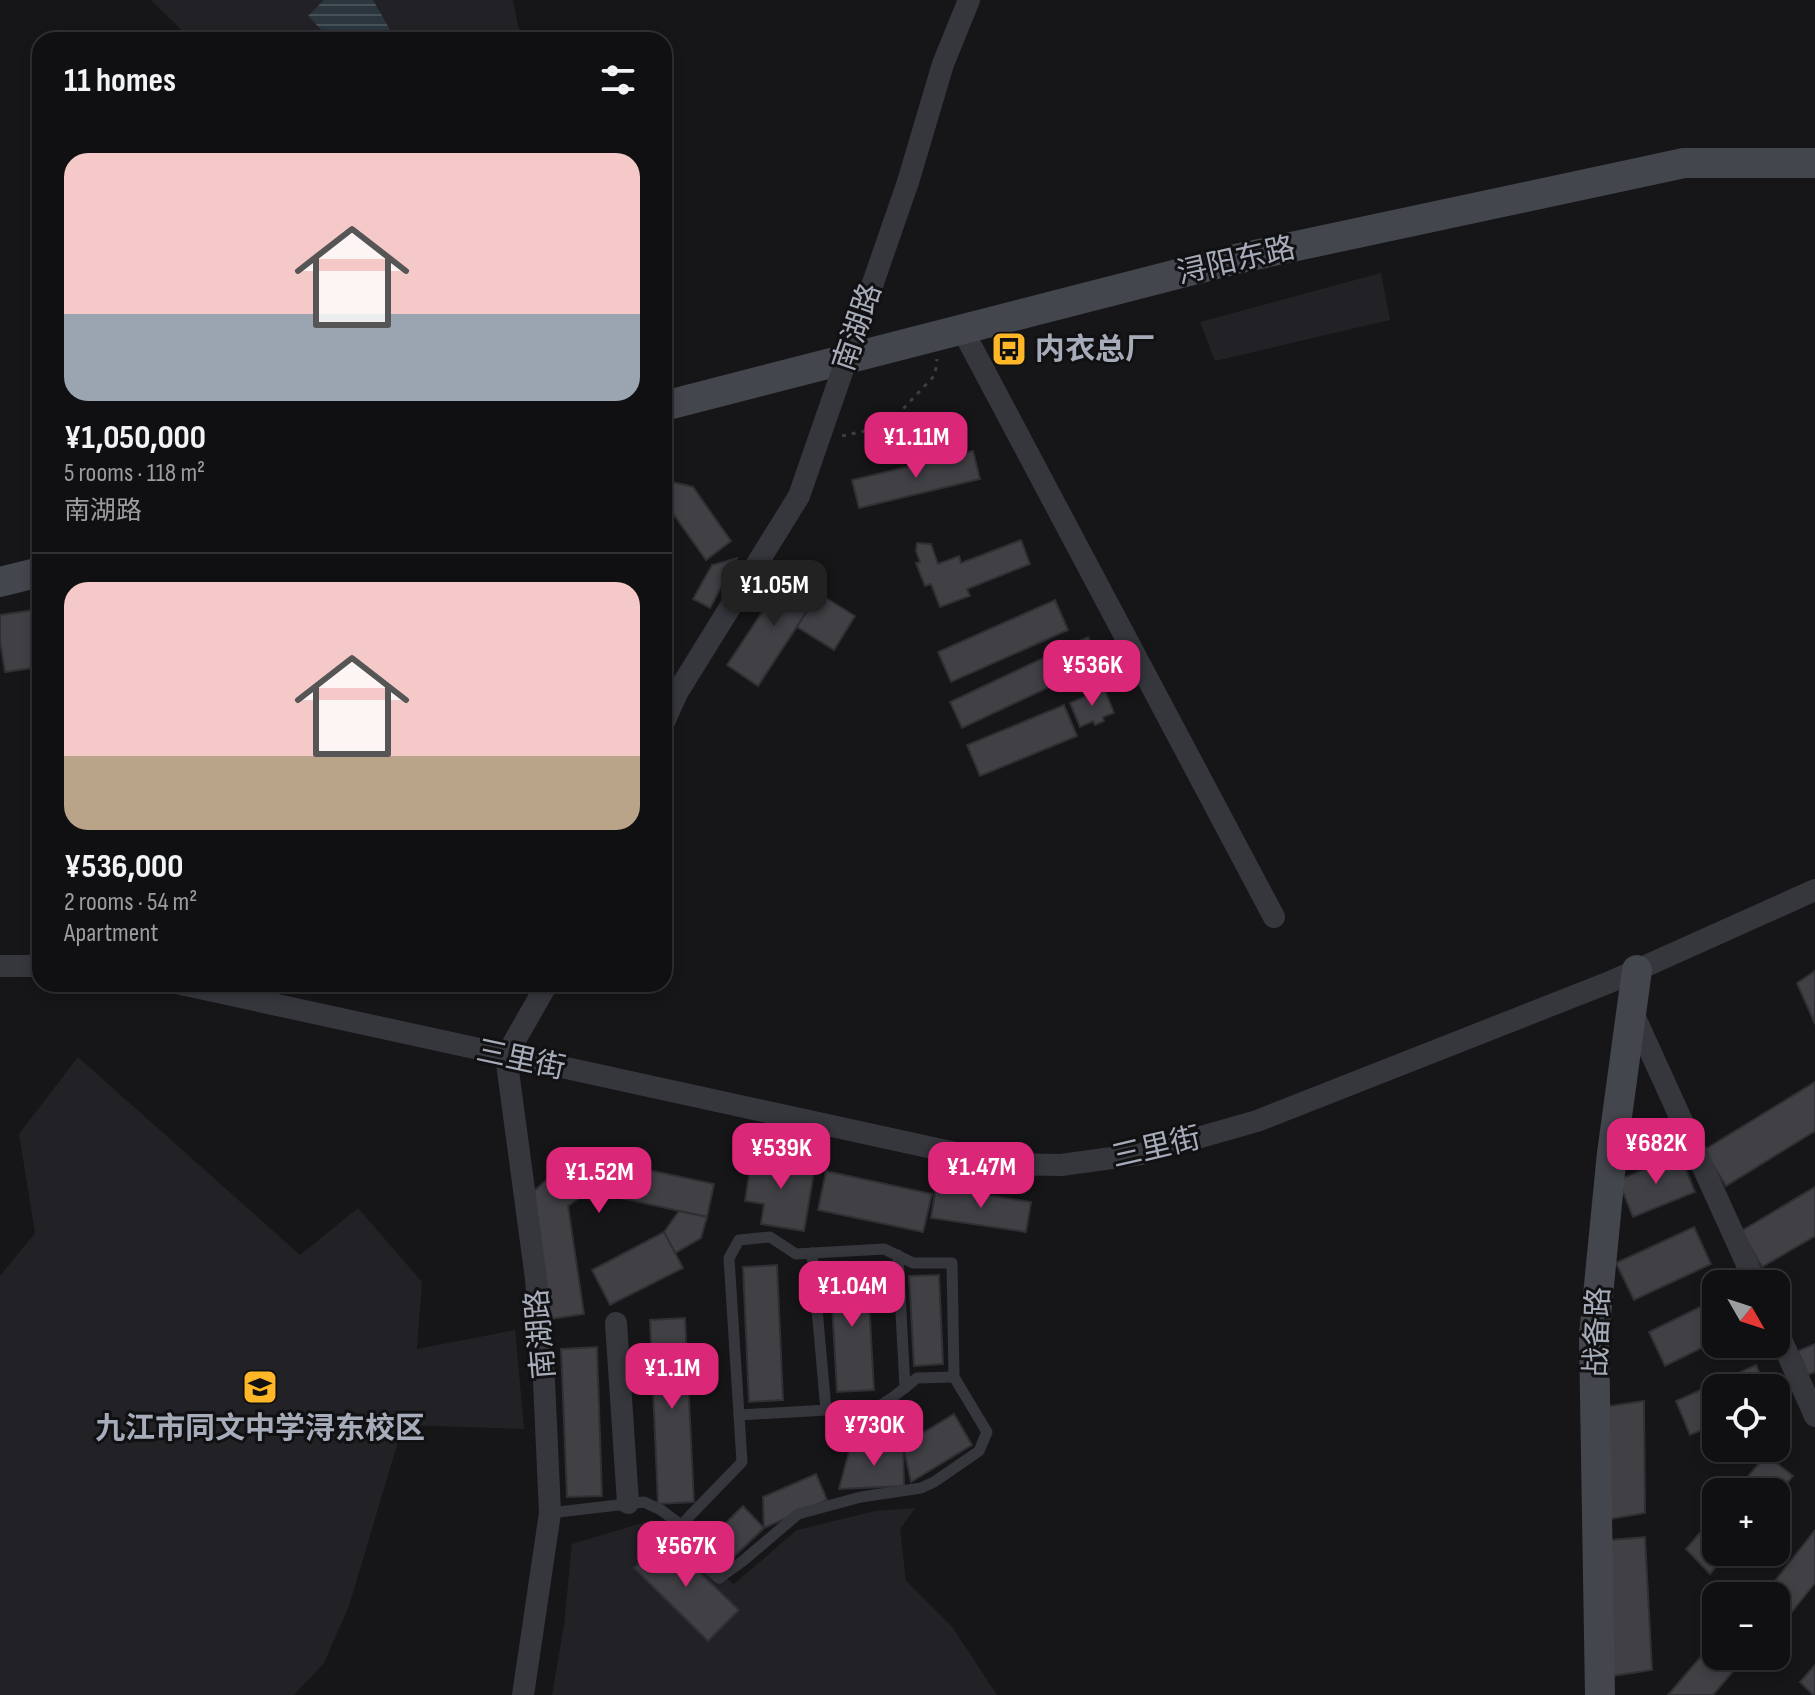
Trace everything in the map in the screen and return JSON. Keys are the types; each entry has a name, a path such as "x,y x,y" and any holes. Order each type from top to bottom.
{"main road":[{"name":"浔阳东路","path":"672,404 1236,259 1684,163 1815,163"},
{"path":"0,582 32,574"},
{"name":"战备路","path":"1600,1695 1594,1336 1609,1185 1637,970"}],"street":[{"name":"南湖路","path":"672,704 799,496 908,182 943,64 969,0"},
{"path":"951,332 1274,917"},
{"name":"三里街","path":"217,992 1006,1164 1061,1165 1141,1154 1257,1121 1637,970 1815,890"},
{"path":"0,966 32,966"},
{"path":"506,1056 542,992"},
{"path":"1632,1010 1750,1270"},
{"name":"南湖路","path":"506,1056 536,1279 550,1513 523,1695"},
{"path":"616,1323 628,1503"},
{"path":"1789,1358 1815,1416"}],"lane":[{"path":"550,1513 644,1502 681,1525 690,1554 719,1578 798,1514 861,1497 921,1488 934,1482 979,1451 987,1432 954,1377 952,1263 913,1263 884,1249 796,1254 770,1237 739,1240 729,1258 742,1462 681,1525"},
{"path":"812,1253 826,1410"},
{"path":"898,1255 905,1388"},
{"path":"739,1415 878,1407 917,1378 954,1377"}],"path":[{"path":"817,442 887,426 935,375 951,332"}],"shaded area":[{"path":"151,0 513,0 519,32 184,32"},
{"path":"324,0 373,0 391,32 323,32 308,16"},
{"path":"1381,273 1390,320 1215,361 1200,322"},
{"name":"九江市同文中学浔东校区","path":"78,1057 300,1255 358,1208 422,1282 417,1349 515,1330 524,1429 403,1425 349,1606 324,1663 294,1695 0,1695 0,1276 35,1233 19,1134"},
{"path":"915,1508 900,1529 906,1581 953,1628 997,1695 552,1695 564,1625 572,1544 652,1520 734,1584 797,1530 875,1511"}],"building":[{"path":"973,451 980,479 859,508 852,480"},
{"path":"672,482 693,487 731,541 706,560 674,515"},
{"path":"1021,540 1030,564 967,589 970,596 940,607 931,584 925,586 916,563 920,562 917,543 931,544 938,564 959,556 961,563"},
{"path":"737,558 710,608 693,599 712,565"},
{"path":"790,570 821,590 758,686 727,665"},
{"path":"818,593 855,616 834,650 797,627"},
{"path":"1055,600 1068,630 951,682 938,652"},
{"path":"32,610 32,668 5,672 0,615"},
{"path":"1088,637 1100,663 962,728 950,702"},
{"path":"1104,688 1114,713 1103,717 1104,721 1095,725 1093,721 1080,727 1070,703"},
{"path":"1064,705 1077,736 980,776 967,745"},
{"path":"1815,971 1815,1024 1797,983"},
{"path":"1815,1082 1815,1131 1726,1186 1704,1150"},
{"path":"574,1154 714,1184 707,1217 589,1191 568,1206 584,1314 551,1319 532,1193"},
{"path":"1680,1155 1695,1192 1633,1217 1618,1180"},
{"path":"752,1156 815,1166 804,1231 761,1224 764,1204 745,1201"},
{"path":"826,1171 932,1194 923,1232 818,1210"},
{"path":"936,1187 1031,1202 1026,1232 931,1218"},
{"path":"1815,1187 1815,1236 1762,1267 1741,1231"},
{"path":"679,1211 707,1217 701,1238 675,1253 664,1232"},
{"path":"1694,1227 1711,1264 1634,1300 1616,1263"},
{"path":"664,1232 683,1268 610,1305 592,1270"},
{"path":"777,1265 783,1400 749,1402 743,1267"},
{"path":"867,1266 874,1390 837,1392 830,1268"},
{"path":"939,1275 943,1364 914,1366 909,1276"},
{"path":"1702,1306 1702,1348 1665,1366 1649,1332"},
{"path":"685,1318 694,1502 658,1504 650,1320"},
{"path":"1815,1344 1815,1372 1808,1375 1798,1351"},
{"path":"597,1347 602,1496 567,1497 561,1349"},
{"path":"1756,1365 1760,1374 1736,1374"},
{"path":"1702,1389 1702,1430 1690,1435 1676,1401"},
{"path":"1644,1401 1645,1513 1610,1519 1609,1406"},
{"path":"954,1414 972,1445 911,1482 903,1445"},
{"path":"903,1445 904,1486 839,1489 850,1448"},
{"path":"1760,1462 1775,1462 1793,1476 1790,1480 1747,1478"},
{"path":"816,1474 827,1500 764,1528 763,1497"},
{"path":"743,1506 764,1528 722,1568 701,1547"},
{"path":"1702,1530 1702,1566 1686,1549"},
{"path":"1815,1530 1815,1583 1790,1614 1790,1582 1774,1582 1790,1566 1790,1562"},
{"path":"1645,1537 1652,1670 1612,1676 1610,1540"},
{"path":"664,1538 739,1610 708,1641 634,1568"},
{"path":"1702,1566 1717,1566 1710,1574"},
{"path":"1702,1655 1702,1670 1734,1670 1713,1695 1668,1695"},
{"path":"1815,1665 1815,1695 1813,1695 1800,1682"}],"place":[{"name":"内衣总厂","path":"1009,349"},
{"name":"九江市同文中学浔东校区","path":"260,1387"}]}
